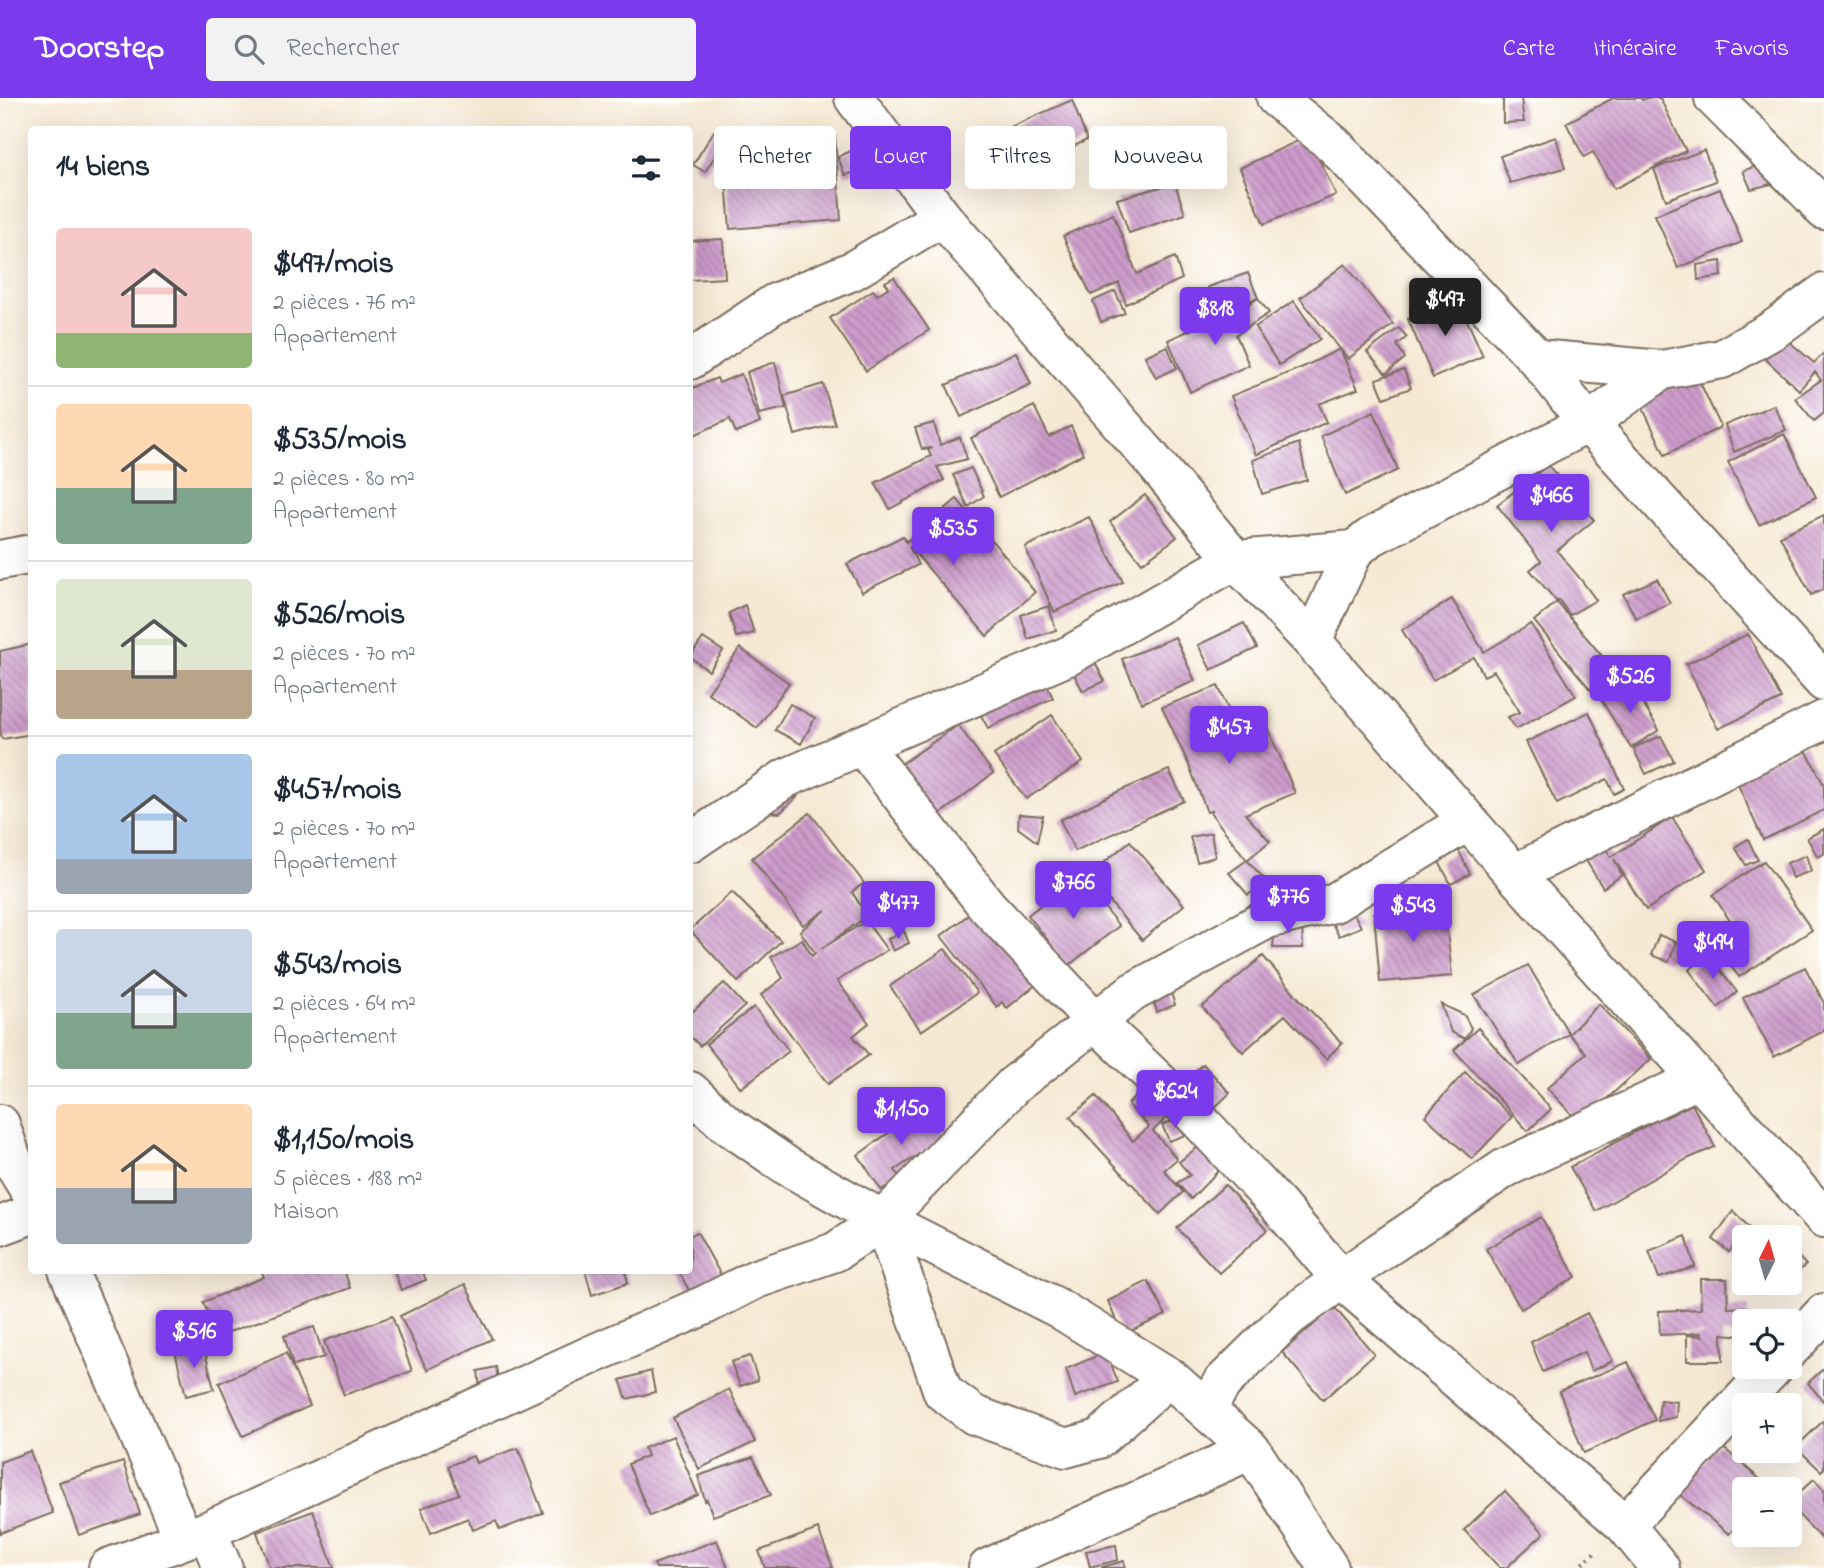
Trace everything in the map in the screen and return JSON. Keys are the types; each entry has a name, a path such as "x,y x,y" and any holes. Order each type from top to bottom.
{"street":[{"path":"854,98 942,218 1149,456 1235,560 1312,640 1514,874 1698,1079 1817,1199"},
{"path":"1276,98 1333,144 1537,359 1588,423 1824,682"},
{"path":"1714,98 1824,210"},
{"path":"693,358 775,303 852,271 942,218"},
{"path":"1537,359 1662,370 1722,359 1773,330 1824,293"},
{"path":"693,841 786,778 1070,655 1235,560 1354,550 1383,531 1588,423 1662,370"},
{"path":"1312,640 1354,550"},
{"path":"0,560 28,555"},
{"path":"1514,874 1824,720"},
{"path":"862,745 987,906 1095,1021 1196,1117 1278,1204 1342,1280 1625,1525 1660,1568"},
{"path":"108,1568 196,1535 578,1360 705,1305 756,1279 835,1252 883,1220 1014,1085 1133,992 1267,919 1334,904 1468,821"},
{"path":"1206,1410 1222,1383 1290,1316 1505,1168 1698,1079"},
{"path":"693,1094 725,1123 787,1166 883,1220 1058,1308 1169,1377 1251,1450 1329,1568"},
{"path":"0,1124 14,1165 28,1188"},
{"path":"0,1226 28,1216"},
{"path":"883,1220 943,1392 974,1415 1066,1448 1100,1439 1169,1377"},
{"path":"70,1274 196,1535 223,1568"},
{"path":"1802,1336 1824,1313"},
{"path":"1625,1525 1763,1379"},
{"path":"988,1568 1251,1450"}],"building":[{"path":"1503,98 1521,98 1524,122 1503,123"},
{"path":"1613,98 1660,98 1686,151 1614,189 1593,152 1584,157 1566,123"},
{"path":"1072,100 1087,140 1075,146 1075,126 1012,126"},
{"path":"714,131 714,157 705,172 693,165"},
{"path":"1308,136 1336,195 1264,224 1240,168"},
{"path":"1556,137 1565,168 1510,183 1500,156"},
{"path":"836,150 841,220 730,229 727,189 836,189"},
{"path":"1704,150 1716,181 1666,200 1654,169"},
{"path":"850,151 850,174 845,175 838,157"},
{"path":"1768,161 1775,183 1751,189 1743,171"},
{"path":"1153,189 1177,189 1185,214 1129,233 1117,199"},
{"path":"1720,189 1742,242 1678,268 1655,215"},
{"path":"1113,214 1137,274 1175,257 1182,279 1126,304 1119,283 1091,295 1063,236"},
{"path":"723,239 725,278 693,280 693,241"},
{"path":"1721,261 1722,276 1698,280 1697,265"},
{"path":"1345,264 1393,324 1348,359 1300,298"},
{"path":"1248,273 1258,298 1215,311 1208,287"},
{"path":"894,277 929,330 866,371 830,318 873,290 877,295 889,287 885,282"},
{"path":"1115,291 1125,313 1101,322 1093,301"},
{"path":"1258,298 1269,313 1236,335 1249,365 1190,392 1168,340 1227,313 1229,317"},
{"path":"1458,300 1483,356 1433,378 1408,319"},
{"path":"1294,301 1320,339 1279,365 1255,327"},
{"path":"1399,328 1407,337 1397,345 1405,358 1386,374 1367,352"},
{"path":"1777,331 1814,363 1824,353 1824,413 1814,421 1795,398 1821,380 1815,372 1799,390 1760,354"},
{"path":"1167,346 1177,368 1156,378 1145,356"},
{"path":"1340,349 1358,389 1319,404 1327,422 1256,455 1231,396"},
{"path":"1016,352 1031,384 961,417 946,385"},
{"path":"775,362 786,408 759,414 747,372"},
{"path":"1404,370 1411,388 1384,398 1376,379"},
{"path":"741,374 760,423 736,433 730,419 694,435 693,388 717,378 719,383"},
{"path":"1696,374 1721,427 1665,455 1640,402"},
{"path":"823,384 835,424 795,435 784,396"},
{"path":"1774,405 1786,430 1734,452 1725,425"},
{"path":"1034,406 1049,437 1071,426 1083,454 999,497 971,438"},
{"path":"1374,411 1398,470 1345,495 1321,436"},
{"path":"934,423 940,445 960,437 967,459 937,467 944,480 890,509 875,483 931,456 928,450 932,448 922,449 915,428"},
{"path":"1784,434 1816,497 1759,525 1728,462"},
{"path":"1299,443 1307,480 1262,494 1253,460"},
{"path":"1548,465 1594,520 1557,551 1596,600 1570,615 1530,570 1541,561 1497,505"},
{"path":"971,468 984,496 968,507 953,475"},
{"path":"1145,495 1177,537 1142,563 1110,522"},
{"path":"957,499 1035,592 987,636 909,546 918,565 862,592 847,564 903,536 906,542"},
{"path":"1824,515 1824,589 1811,595 1780,536"},
{"path":"1089,517 1123,582 1054,612 1025,547"},
{"path":"1657,579 1670,603 1636,618 1623,594"},
{"path":"1452,599 1484,652 1531,624 1576,696 1516,729 1508,717 1520,712 1494,671 1484,676 1474,657 1433,680 1402,630"},
{"path":"1557,602 1616,673 1594,694 1534,621"},
{"path":"745,605 754,633 736,637 729,613"},
{"path":"1049,606 1056,630 1028,639 1021,615"},
{"path":"1244,623 1257,648 1211,670 1198,645"},
{"path":"1748,634 1781,699 1718,729 1686,664"},
{"path":"1175,637 1195,681 1142,703 1122,659"},
{"path":"703,638 723,651 709,671 693,659 693,653"},
{"path":"28,645 28,735 2,739 0,651"},
{"path":"740,648 789,683 757,728 708,693"},
{"path":"1090,654 1105,681 1083,691 1068,663"},
{"path":"1040,670 1053,698 988,728 972,699"},
{"path":"1630,683 1659,730 1631,748 1602,701"},
{"path":"1218,686 1242,740 1268,728 1295,793 1245,814 1270,841 1247,860 1210,812 1213,810 1207,812 1162,707"},
{"path":"790,704 815,718 801,744 775,730"},
{"path":"1589,712 1624,789 1614,794 1607,779 1557,804 1526,742"},
{"path":"1052,715 1083,762 1026,799 994,755"},
{"path":"958,725 993,773 935,818 897,767"},
{"path":"1661,736 1674,761 1646,774 1633,748"},
{"path":"1804,746 1824,785 1824,810 1763,840 1735,778"},
{"path":"1169,770 1184,801 1075,851 1060,820"},
{"path":"770,795 797,797 780,813 768,812"},
{"path":"810,813 864,883 852,892 867,916 821,949 866,921 887,950 837,981 869,1023 853,1036 869,1055 828,1084 761,995 783,978 771,957 802,939 812,956 815,953 800,931 826,910 803,925 752,858"},
{"path":"1019,814 1043,816 1037,842 1018,828"},
{"path":"1672,817 1706,870 1646,910 1614,859 1622,875 1603,888 1582,854 1601,840 1611,857"},
{"path":"1824,829 1824,854 1818,857 1807,838"},
{"path":"1211,833 1215,857 1197,862 1190,837"},
{"path":"1748,839 1758,860 1746,865 1735,847"},
{"path":"1130,841 1184,905 1142,940 1088,876"},
{"path":"1458,849 1470,874 1451,884 1439,862"},
{"path":"1806,855 1811,871 1792,878 1787,863"},
{"path":"1247,860 1267,882 1248,895 1229,873"},
{"path":"1764,861 1812,930 1739,977 1720,952 1742,939 1713,895"},
{"path":"1079,875 1119,926 1068,966 1028,915"},
{"path":"891,882 895,900 880,902 875,887"},
{"path":"732,892 781,941 738,982 693,933 693,927"},
{"path":"984,903 1043,979 1007,1008 1002,1002 997,1007 941,936"},
{"path":"1444,904 1452,976 1380,982 1374,913"},
{"path":"1351,908 1361,927 1339,936 1329,918"},
{"path":"1302,921 1303,948 1273,948 1275,922"},
{"path":"904,931 909,943 893,951 888,939"},
{"path":"1659,935 1676,942 1669,962 1651,955"},
{"path":"945,949 977,993 921,1031 890,986"},
{"path":"1708,954 1737,992 1718,1008 1689,970"},
{"path":"1263,956 1301,1001 1342,1043 1326,1059 1285,1015 1243,1052 1202,1007"},
{"path":"1528,965 1569,1034 1519,1065 1474,995"},
{"path":"1805,967 1824,1003 1824,1031 1774,1057 1743,998"},
{"path":"724,983 745,1006 700,1046 693,1039 693,1011"},
{"path":"1168,984 1175,1005 1157,1012 1150,991"},
{"path":"1441,1004 1464,1015 1471,1028 1465,1039 1451,1032"},
{"path":"1599,1004 1651,1059 1580,1123 1547,1088 1586,1053 1569,1034"},
{"path":"754,1007 789,1051 741,1088 706,1044"},
{"path":"1478,1028 1551,1109 1528,1131 1454,1050"},
{"path":"1203,1064 1230,1093 1207,1115 1180,1085"},
{"path":"1465,1072 1512,1117 1472,1159 1425,1116"},
{"path":"1147,1085 1172,1112 1153,1131 1177,1159 1164,1170 1183,1192 1160,1214 1070,1117 1096,1096 1133,1141 1149,1127 1128,1104"},
{"path":"1692,1104 1715,1147 1687,1159 1596,1211 1570,1167 1664,1116 1665,1118"},
{"path":"924,1107 946,1136 895,1170 900,1179 881,1190 858,1155"},
{"path":"1180,1118 1188,1134 1169,1141 1162,1125"},
{"path":"1199,1146 1220,1169 1191,1199 1177,1183 1190,1175 1179,1162"},
{"path":"1225,1185 1267,1230 1219,1273 1177,1228"},
{"path":"1733,1211 1747,1225 1732,1225 1732,1248 1729,1252 1713,1239"},
{"path":"1541,1217 1576,1277 1521,1309 1486,1249"},
{"path":"697,1232 722,1277 691,1294 680,1274 693,1274 693,1234"},
{"path":"1686,1236 1695,1267 1659,1278 1649,1251"},
{"path":"263,1274 345,1274 350,1288 218,1336 203,1302 264,1277"},
{"path":"395,1274 424,1274 426,1280 401,1290"},
{"path":"586,1274 626,1274 628,1283 592,1295"},
{"path":"1700,1279 1727,1279 1728,1308 1749,1307 1732,1309 1732,1335 1722,1334 1723,1361 1687,1361 1687,1335 1702,1336 1701,1333 1660,1335 1659,1311 1701,1309"},
{"path":"1148,1281 1166,1315 1122,1335 1108,1301"},
{"path":"465,1284 492,1339 427,1370 400,1316"},
{"path":"1334,1307 1374,1354 1323,1400 1282,1352"},
{"path":"1587,1313 1613,1361 1591,1371 1584,1352 1543,1372 1531,1342"},
{"path":"392,1316 412,1371 344,1395 324,1341"},
{"path":"314,1327 324,1357 293,1366 284,1336"},
{"path":"203,1344 214,1389 186,1396 175,1351"},
{"path":"1106,1352 1118,1382 1075,1397 1066,1369"},
{"path":"286,1353 310,1406 243,1436 219,1383"},
{"path":"750,1356 758,1380 740,1386 731,1362"},
{"path":"1628,1362 1655,1420 1584,1453 1559,1391"},
{"path":"496,1367 500,1391 481,1395 478,1371"},
{"path":"1824,1368 1824,1402 1808,1383"},
{"path":"651,1371 655,1392 627,1399 620,1380"},
{"path":"729,1389 755,1442 699,1469 673,1418"},
{"path":"1660,1400 1677,1402 1676,1417 1658,1421"},
{"path":"1824,1420 1824,1468 1821,1471 1802,1453 1802,1441"},
{"path":"673,1436 698,1495 650,1516 628,1464 647,1456 644,1448"},
{"path":"1719,1444 1732,1455 1732,1463 1741,1463 1757,1477 1732,1477 1732,1530 1729,1534 1679,1494"},
{"path":"518,1448 543,1513 500,1530 496,1521 473,1530 468,1518 431,1533 421,1508 459,1494 448,1466 473,1456 476,1463"},
{"path":"30,1451 53,1513 0,1533 0,1462"},
{"path":"753,1457 771,1495 713,1516 707,1500 705,1501 698,1476"},
{"path":"123,1462 140,1514 79,1535 59,1482"},
{"path":"1814,1479 1824,1490 1824,1541 1802,1518 1802,1490"},
{"path":"1505,1491 1544,1533 1506,1568 1500,1568 1464,1530"},
{"path":"313,1511 334,1568 270,1568 257,1532"},
{"path":"818,1529 833,1568 765,1568 759,1551"},
{"path":"717,1540 728,1568 656,1568 654,1564"},
{"path":"1116,1545 1118,1560 1090,1567 1086,1551"},
{"path":"1124,1561 1126,1568 1102,1568 1102,1567"}]}
